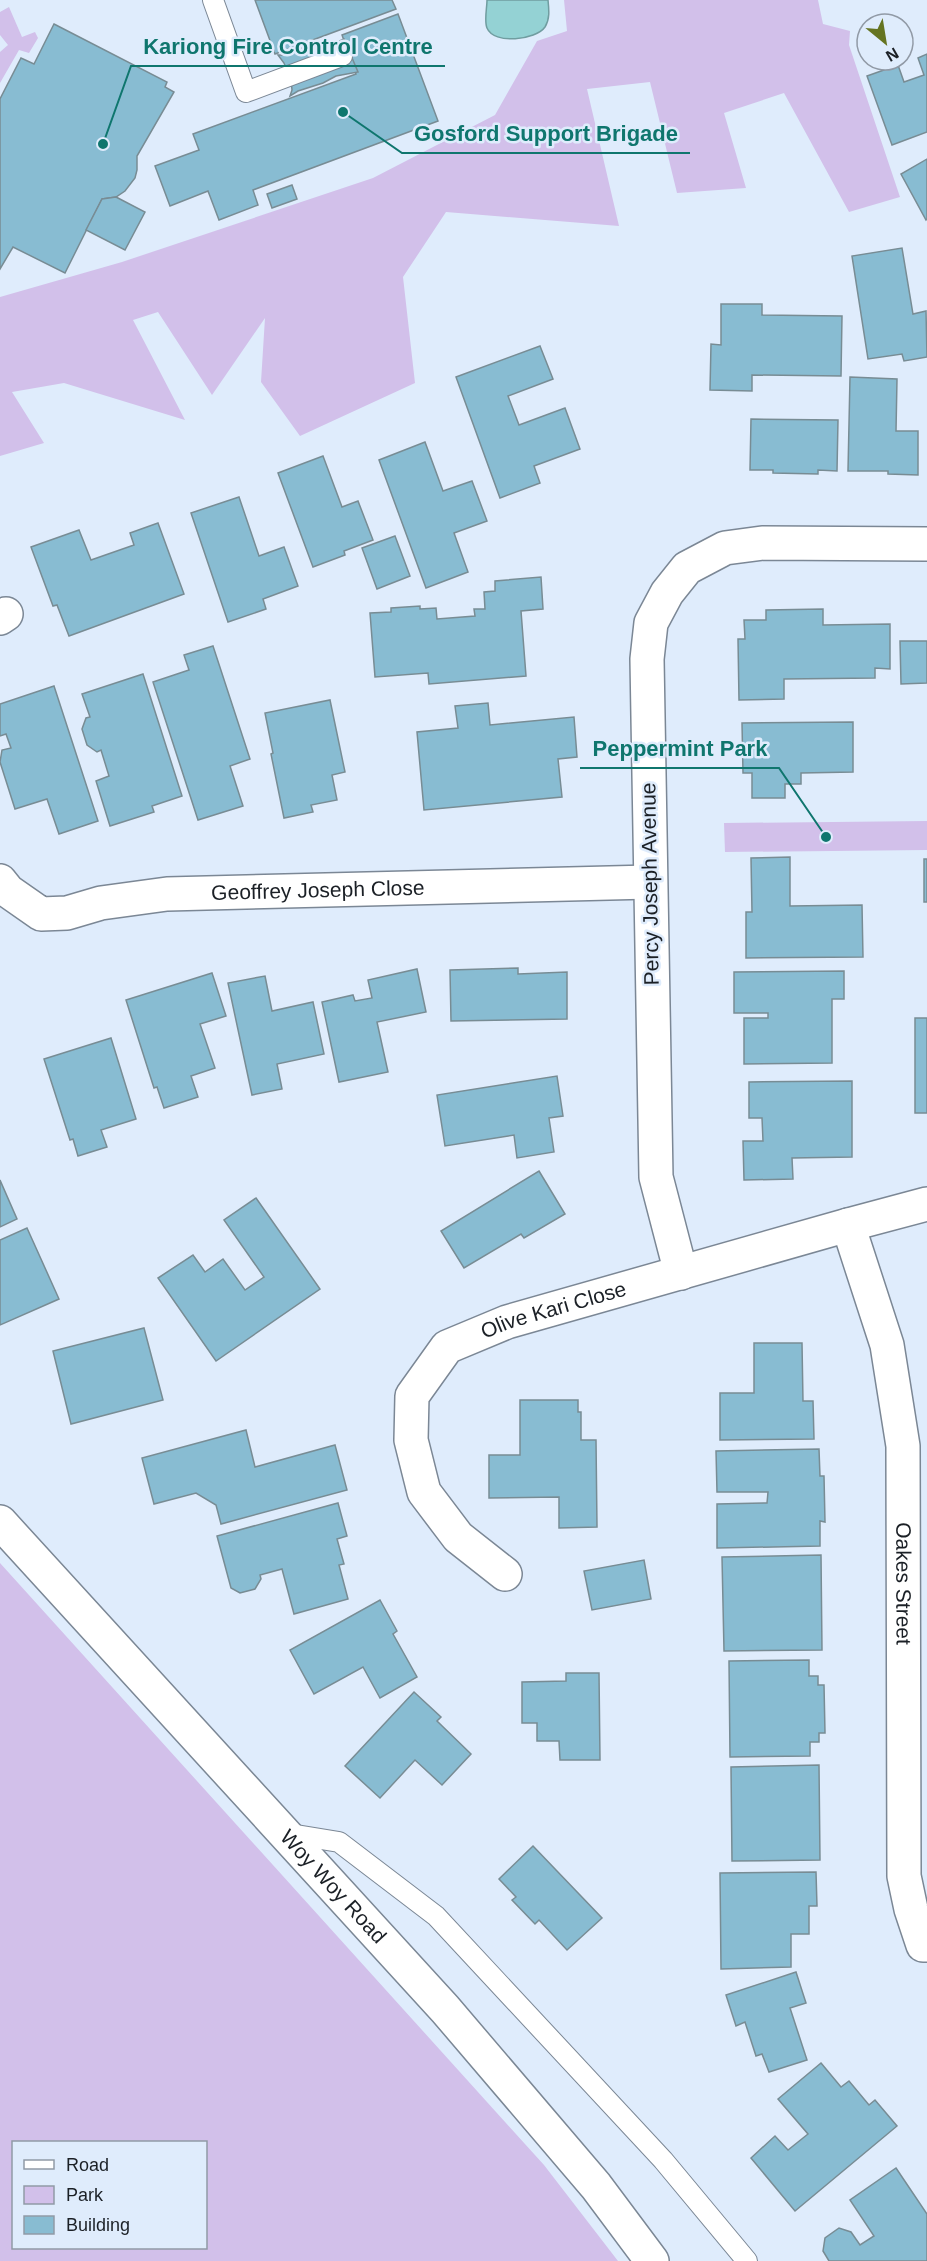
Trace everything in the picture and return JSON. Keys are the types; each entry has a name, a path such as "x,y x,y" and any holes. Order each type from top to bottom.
{"street":[{"name":"Percy Joseph Avenue","path":"681,1273 656,1177 647,659 651,623 667,593 687,568 725,548 762,543 927,544"},
{"name":"Geoffrey Joseph Close","path":"0,881 8,891 41,914 67,913 101,903 167,894 650,882"},
{"name":"Olive Kari Close","path":"505,1574 458,1537 424,1492 411,1440 412,1396 447,1347 507,1322 927,1204"},
{"name":"Oakes Street","path":"848,1225 887,1345 903,1446 904,1876 911,1910 923,1944 927,1945"},
{"name":"Woy Woy Road","path":"0,1522 460,2027 596,2186 652,2261"}],"lane":[{"path":"213,0 246,92 342,56"},
{"path":"284,1833 339,1842 436,1916 663,2160 747,2261"}],"green space":[{"path":"564,0 818,0 823,24 850,31 849,45 855,63 855,72 858,72 900,197 849,212 784,93 724,113 746,188 677,193 650,82 587,89 619,226 446,212 403,277 415,383 300,436 261,382 265,318 212,395 158,312 133,320 185,420 64,383 12,392 44,443 0,456 0,297 122,262 373,178 495,115 537,41 567,31"},
{"path":"9,7 22,37 35,32 38,38 29,53 19,50 0,83 0,52 8,45 0,35 0,12"},
{"path":"927,821 927,850 725,852 724,823"},
{"path":"0,1563 544,2165 618,2261 0,2261"}],"shaded area":[{"path":"487,0 548,0 547,24 540,31 525,38 498,37 491,33 486,25"}],"building":[{"path":"255,0 392,0 396,9 275,54"},
{"path":"398,14 438,121 253,190 258,205 219,220 208,191 170,206 155,166 199,150 193,134 356,74 342,35"},
{"path":"54,24 167,82 165,87 174,92 137,156 135,178 125,191 116,197 102,199 65,273 13,247 0,269 0,99 21,58 34,64"},
{"path":"344,39 358,72 336,76 290,96 291,80 278,55 287,55 310,44 333,44"},
{"path":"927,54 927,132 892,145 867,76 878,72 900,72 904,82 924,75 918,58"},
{"path":"927,159 927,219 926,220 901,174"},
{"path":"292,185 297,199 272,208 267,194"},
{"path":"116,197 145,212 125,250 86,230 102,199"},
{"path":"902,248 913,314 926,311 927,357 904,361 902,354 868,359 852,256"},
{"path":"721,304 762,304 762,315 842,316 841,376 752,375 752,391 710,390 711,344 721,345"},
{"path":"540,346 553,379 508,396 519,425 565,408 580,449 534,466 540,483 500,498 456,377"},
{"path":"850,377 897,379 896,431 918,431 918,475 888,474 888,471 848,471"},
{"path":"751,419 838,420 837,471 818,470 818,474 750,470"},
{"path":"425,442 443,491 472,481 487,521 454,533 468,572 426,588 379,460"},
{"path":"323,456 342,507 358,501 373,540 344,551 345,555 313,567 278,473"},
{"path":"239,497 259,556 284,547 298,586 263,599 266,609 228,622 191,513"},
{"path":"158,523 184,594 69,636 57,605 53,606 31,547 79,530 91,560 134,545 130,533"},
{"path":"395,536 410,576 377,589 362,548"},
{"path":"541,577 543,609 521,611 526,676 429,684 428,673 375,677 370,613 391,612 391,608 420,606 420,609 436,608 437,619 475,616 474,609 485,609 484,592 495,591 495,581"},
{"path":"823,609 823,625 890,624 890,669 875,668 875,678 784,679 784,699 739,700 738,639 745,639 744,620 766,620 766,610"},
{"path":"900,641 927,641 927,683 901,684"},
{"path":"213,646 250,759 230,766 243,806 198,820 153,682 189,670 184,655"},
{"path":"143,674 182,796 152,806 154,812 110,826 96,781 109,776 101,750 97,752 87,745 82,729 86,718 90,717 82,694"},
{"path":"54,686 98,821 59,834 47,799 15,809 0,762 2,750 11,748 6,734 0,736 0,704"},
{"path":"330,700 345,772 332,775 337,800 311,805 313,812 284,818 265,713"},
{"path":"488,703 490,725 574,717 577,757 558,759 562,797 424,810 417,732 458,728 455,706"},
{"path":"853,722 853,772 801,773 801,784 785,784 785,798 752,798 752,773 743,773 742,723"},
{"path":"790,857 790,906 862,905 863,957 746,958 746,912 752,912 751,858"},
{"path":"924,859 927,859 927,902 924,902"},
{"path":"518,968 518,974 567,972 567,1019 451,1021 450,970"},
{"path":"417,969 426,1012 377,1022 388,1072 339,1082 322,1002 353,995 355,1001 372,998 368,980"},
{"path":"844,971 844,999 832,999 832,1063 744,1064 744,1018 768,1018 768,1013 734,1013 734,972"},
{"path":"212,973 226,1016 200,1024 215,1068 191,1076 198,1097 164,1108 157,1087 154,1088 126,1000"},
{"path":"265,976 272,1011 313,1002 324,1054 277,1064 282,1089 252,1095 228,983"},
{"path":"915,1018 927,1018 927,1113 915,1113"},
{"path":"111,1038 136,1119 101,1130 107,1147 78,1156 73,1139 70,1140 44,1059"},
{"path":"557,1076 563,1116 549,1118 554,1152 517,1158 514,1135 445,1146 437,1095"},
{"path":"852,1081 852,1157 792,1158 793,1179 744,1180 743,1141 763,1141 762,1118 749,1118 749,1082"},
{"path":"539,1171 565,1214 524,1238 521,1234 464,1268 441,1231"},
{"path":"0,1180 17,1219 0,1227"},
{"path":"256,1198 320,1289 216,1361 158,1278 193,1255 205,1272 223,1259 245,1290 264,1277 224,1220"},
{"path":"27,1228 59,1299 0,1325 0,1240"},
{"path":"144,1328 163,1400 71,1424 53,1351"},
{"path":"754,1343 802,1343 803,1401 813,1401 814,1439 720,1440 720,1393 754,1393"},
{"path":"520,1400 578,1400 578,1412 581,1412 581,1440 596,1440 597,1527 559,1528 559,1497 489,1498 489,1455 520,1455"},
{"path":"246,1430 255,1467 335,1445 347,1490 221,1524 216,1505 196,1493 154,1504 142,1458"},
{"path":"819,1449 820,1476 824,1476 825,1522 820,1521 820,1546 717,1548 717,1504 767,1503 768,1492 717,1492 716,1451"},
{"path":"338,1503 347,1536 337,1539 344,1564 339,1565 348,1599 294,1614 282,1569 260,1575 261,1579 255,1589 240,1593 231,1588 217,1536"},
{"path":"821,1555 822,1650 724,1651 722,1557"},
{"path":"644,1560 651,1599 592,1610 584,1571"},
{"path":"380,1600 397,1631 393,1634 417,1677 380,1698 363,1667 314,1694 290,1650"},
{"path":"809,1660 809,1676 818,1676 818,1685 824,1685 825,1733 819,1733 819,1742 810,1742 810,1756 730,1757 729,1661"},
{"path":"566,1673 599,1673 600,1760 560,1760 559,1741 537,1741 537,1723 522,1723 522,1682 566,1681"},
{"path":"414,1692 441,1717 437,1721 471,1754 442,1785 415,1760 380,1798 345,1766"},
{"path":"819,1765 820,1860 732,1861 731,1767"},
{"path":"533,1846 602,1918 567,1950 539,1920 535,1924 512,1900 516,1897 499,1879"},
{"path":"816,1872 817,1906 809,1906 809,1934 791,1934 791,1967 721,1969 720,1873"},
{"path":"796,1972 806,2003 790,2008 807,2060 769,2072 762,2054 756,2056 745,2022 736,2026 726,1995"},
{"path":"821,2063 841,2087 849,2081 869,2105 875,2100 897,2126 795,2211 751,2158 775,2136 788,2150 808,2134 778,2099"},
{"path":"896,2168 927,2214 927,2261 829,2261 823,2251 825,2238 839,2228 851,2232 860,2245 874,2236 850,2200"}],"place":[{"name":"Gosford Support Brigade","path":"343,112"},
{"name":"Kariong Fire Control Centre","path":"103,144"},
{"name":"Peppermint Park","path":"826,837"}]}
